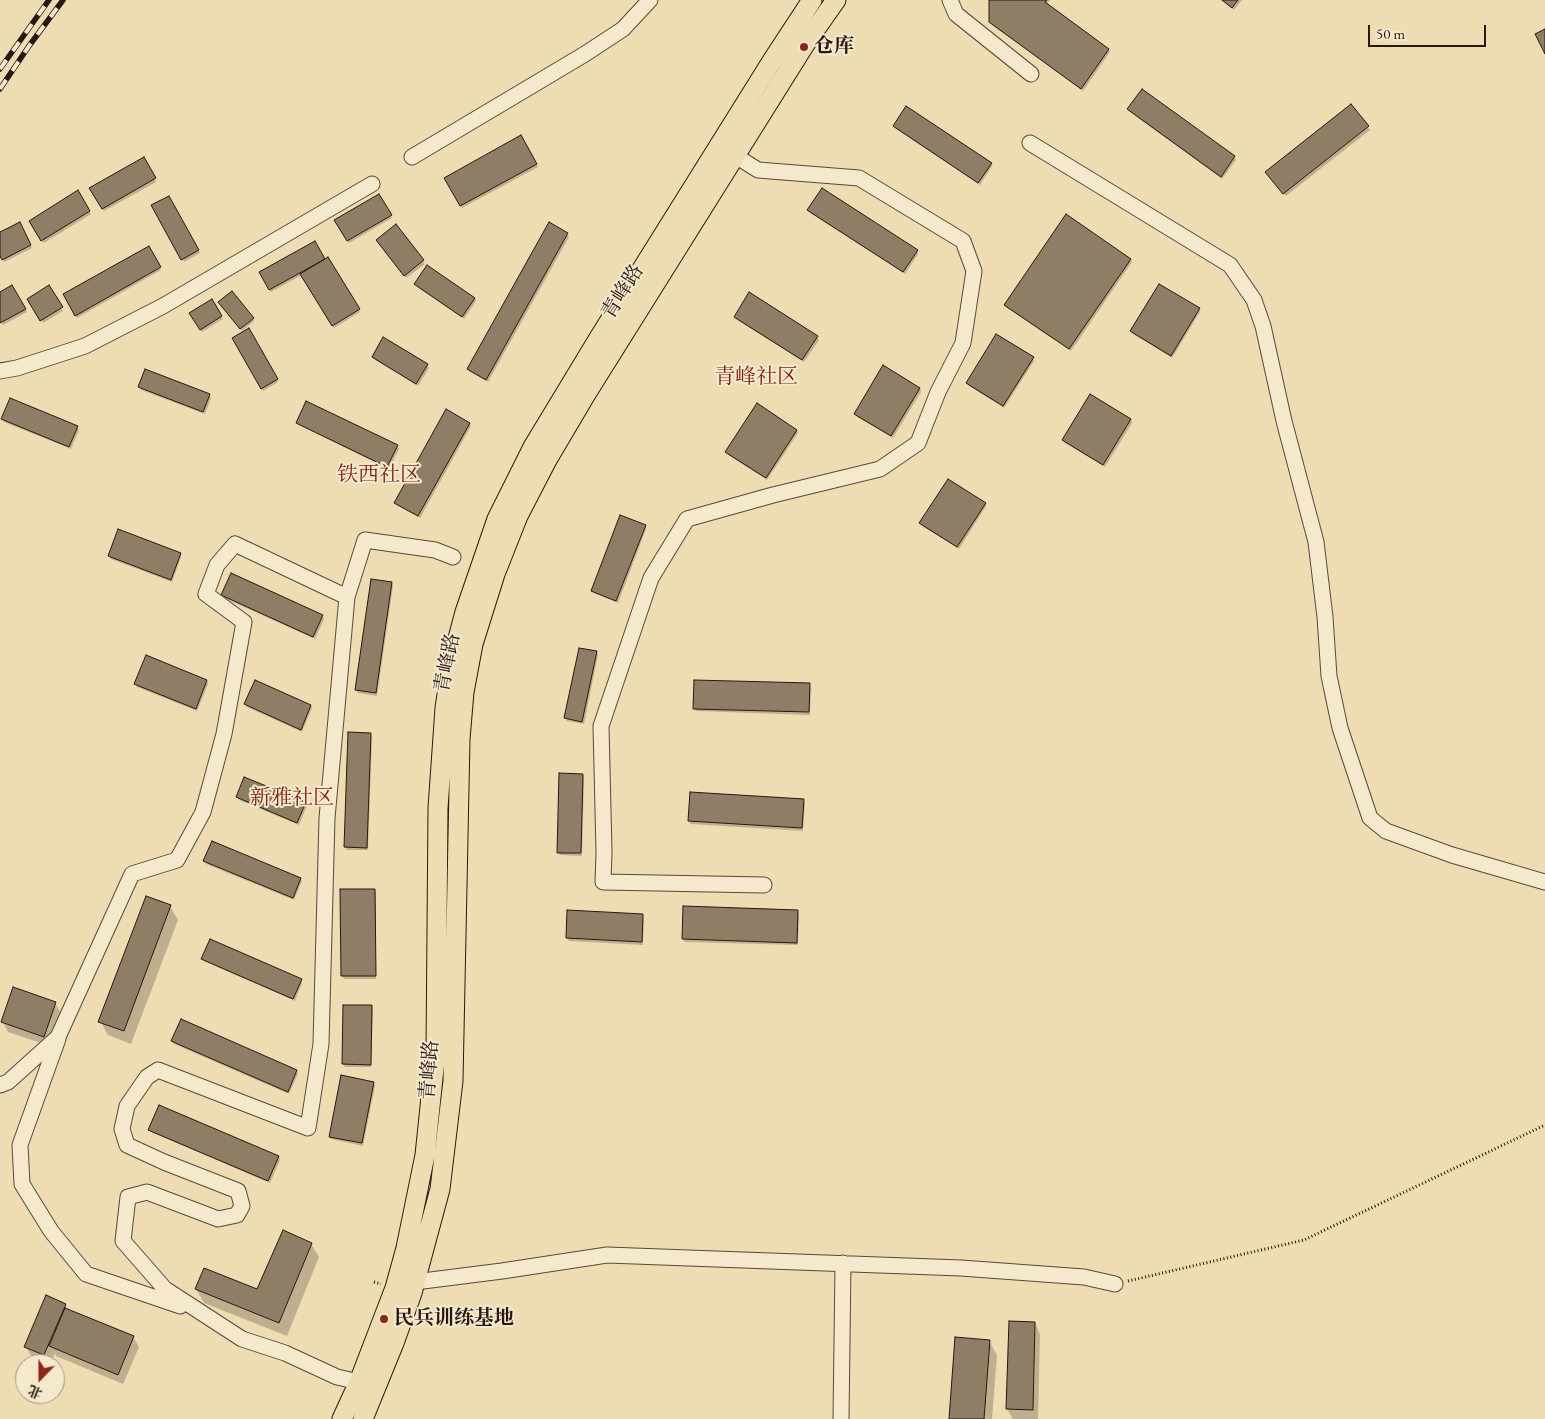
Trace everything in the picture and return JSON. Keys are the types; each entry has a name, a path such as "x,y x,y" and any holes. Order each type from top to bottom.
{"main road":[{"name":"青峰路","path":"407,1280 406,1248 425,1155 436,1049 438,808 445,708 452,661 465,612 497,519 532,447 772,61 812,0"},
{"name":"青峰路","path":"363,1419 388,1360 407,1280 440,1189 453,1081 460,739 464,692 473,644 495,574 518,516 547,460 586,394 807,41 836,0"},
{"name":"青峰路","path":"342,1419 359,1382 395,1288 407,1280"}],"street":[{"path":"412,157 585,54 623,29 650,0"},
{"path":"950,0 956,14 1031,74"},
{"path":"1030,143 1230,266 1254,300 1263,326 1284,421 1316,542 1325,617 1329,676 1340,728 1370,818 1386,830 1444,852 1545,882"},
{"path":"720,146 758,170 859,178 963,241 974,271 963,343 938,392 918,443 880,469 772,495 687,519 651,578 601,726 603,882 764,885"},
{"path":"0,371 17,368 85,346 163,306 372,184"},
{"path":"359,1382 337,1377 285,1353 242,1339 165,1289 124,1241 128,1196 147,1192 218,1219 237,1215 242,1206 238,1191 164,1162 127,1145 122,1129 127,1106 148,1077 158,1070 308,1128 321,1044 327,818 347,597 365,540 435,550 453,557"},
{"path":"199,1312 86,1274 51,1231 22,1184 20,1145 58,1037 132,874 177,860 203,812 224,734 244,622 206,594 217,565 235,544 347,597"},
{"path":"0,1085 8,1082 58,1037"},
{"path":"407,1280 502,1271 607,1255 980,1269 1084,1277 1115,1284"},
{"path":"841,1419 843,1263"}],"path":[{"path":"1115,1284 1304,1240 1545,1125"}],"building":[{"path":"989,0 1047,0 1045,2 1109,49 1081,89 989,22"},
{"path":"1222,0 1238,0 1232,8"},
{"path":"1545,29 1545,54 1535,34"},
{"path":"1142,89 1235,156 1221,177 1127,109"},
{"path":"1351,104 1369,126 1283,194 1265,172"},
{"path":"906,106 992,163 978,183 893,126"},
{"path":"521,135 537,164 460,206 444,178"},
{"path":"144,157 156,178 102,209 89,188"},
{"path":"822,188 918,250 903,272 807,210"},
{"path":"78,190 90,211 41,241 29,221"},
{"path":"379,194 392,215 347,241 334,220"},
{"path":"169,196 199,250 181,260 151,205"},
{"path":"1066,214 1131,259 1069,349 1004,305"},
{"path":"20,222 31,245 2,260 0,256 0,232"},
{"path":"549,222 568,233 486,380 467,369"},
{"path":"396,224 424,260 404,276 376,240"},
{"path":"315,241 325,259 269,290 259,272"},
{"path":"149,246 161,267 75,316 63,294"},
{"path":"328,257 360,309 332,326 300,274"},
{"path":"427,265 475,298 462,317 414,284"},
{"path":"1159,284 1200,308 1171,356 1130,331"},
{"path":"12,285 26,309 0,323 0,292"},
{"path":"49,285 63,307 40,321 27,299"},
{"path":"232,291 254,318 240,329 218,302"},
{"path":"749,292 818,336 802,360 734,317"},
{"path":"212,299 222,316 200,330 189,313"},
{"path":"249,328 278,379 261,389 232,338"},
{"path":"996,334 1034,357 1003,406 966,383"},
{"path":"383,337 428,364 416,384 372,357"},
{"path":"883,365 920,388 891,436 854,414"},
{"path":"145,369 210,394 203,412 138,387"},
{"path":"1090,394 1131,419 1103,465 1062,440"},
{"path":"10,398 78,426 69,447 1,419"},
{"path":"306,401 398,445 387,467 296,423"},
{"path":"757,403 797,430 766,478 725,452"},
{"path":"446,409 470,423 418,516 394,503"},
{"path":"948,479 986,503 957,547 919,523"},
{"path":"620,515 646,525 616,601 591,591"},
{"path":"118,529 181,553 171,580 108,556"},
{"path":"231,573 323,615 313,637 221,595"},
{"path":"371,579 392,582 376,693 355,690"},
{"path":"579,648 597,651 582,722 564,718"},
{"path":"146,655 207,680 196,709 134,684"},
{"path":"255,680 311,705 301,730 244,704"},
{"path":"694,680 810,683 809,712 693,709"},
{"path":"348,732 371,733 367,848 344,847"},
{"path":"559,773 583,774 581,853 557,853"},
{"path":"244,777 306,802 297,823 236,797"},
{"path":"690,792 804,799 802,828 688,821"},
{"path":"212,841 301,878 293,898 203,861"},
{"path":"340,889 375,889 376,976 341,976"},
{"path":"146,896 171,905 124,1031 98,1022"},
{"path":"683,906 798,910 797,943 682,939"},
{"path":"567,910 643,914 642,942 566,938"},
{"path":"210,939 302,979 293,999 201,959"},
{"path":"13,987 56,1002 44,1037 1,1022"},
{"path":"343,1005 372,1005 371,1065 342,1064"},
{"path":"181,1019 297,1070 288,1092 171,1041"},
{"path":"341,1075 374,1082 362,1143 329,1137"},
{"path":"159,1105 279,1156 268,1181 148,1130"},
{"path":"283,1230 312,1243 279,1323 195,1289 204,1268 257,1289"},
{"path":"46,1295 66,1304 44,1354 24,1347"},
{"path":"65,1308 134,1336 118,1375 49,1346"},
{"path":"1009,1321 1035,1322 1033,1410 1006,1409"},
{"path":"955,1337 990,1340 984,1419 949,1419"}],"railway":[{"path":"0,69 49,0"},
{"path":"0,89 63,0"}],"place":[{"name":"仓库","path":"804,47"},
{"name":"民兵训练基地","path":"384,1319"}],"district":[{"name":"青峰社区","path":"756,377"},
{"name":"铁西社区","path":"379,475"},
{"name":"新雅社区","path":"292,798"}]}
